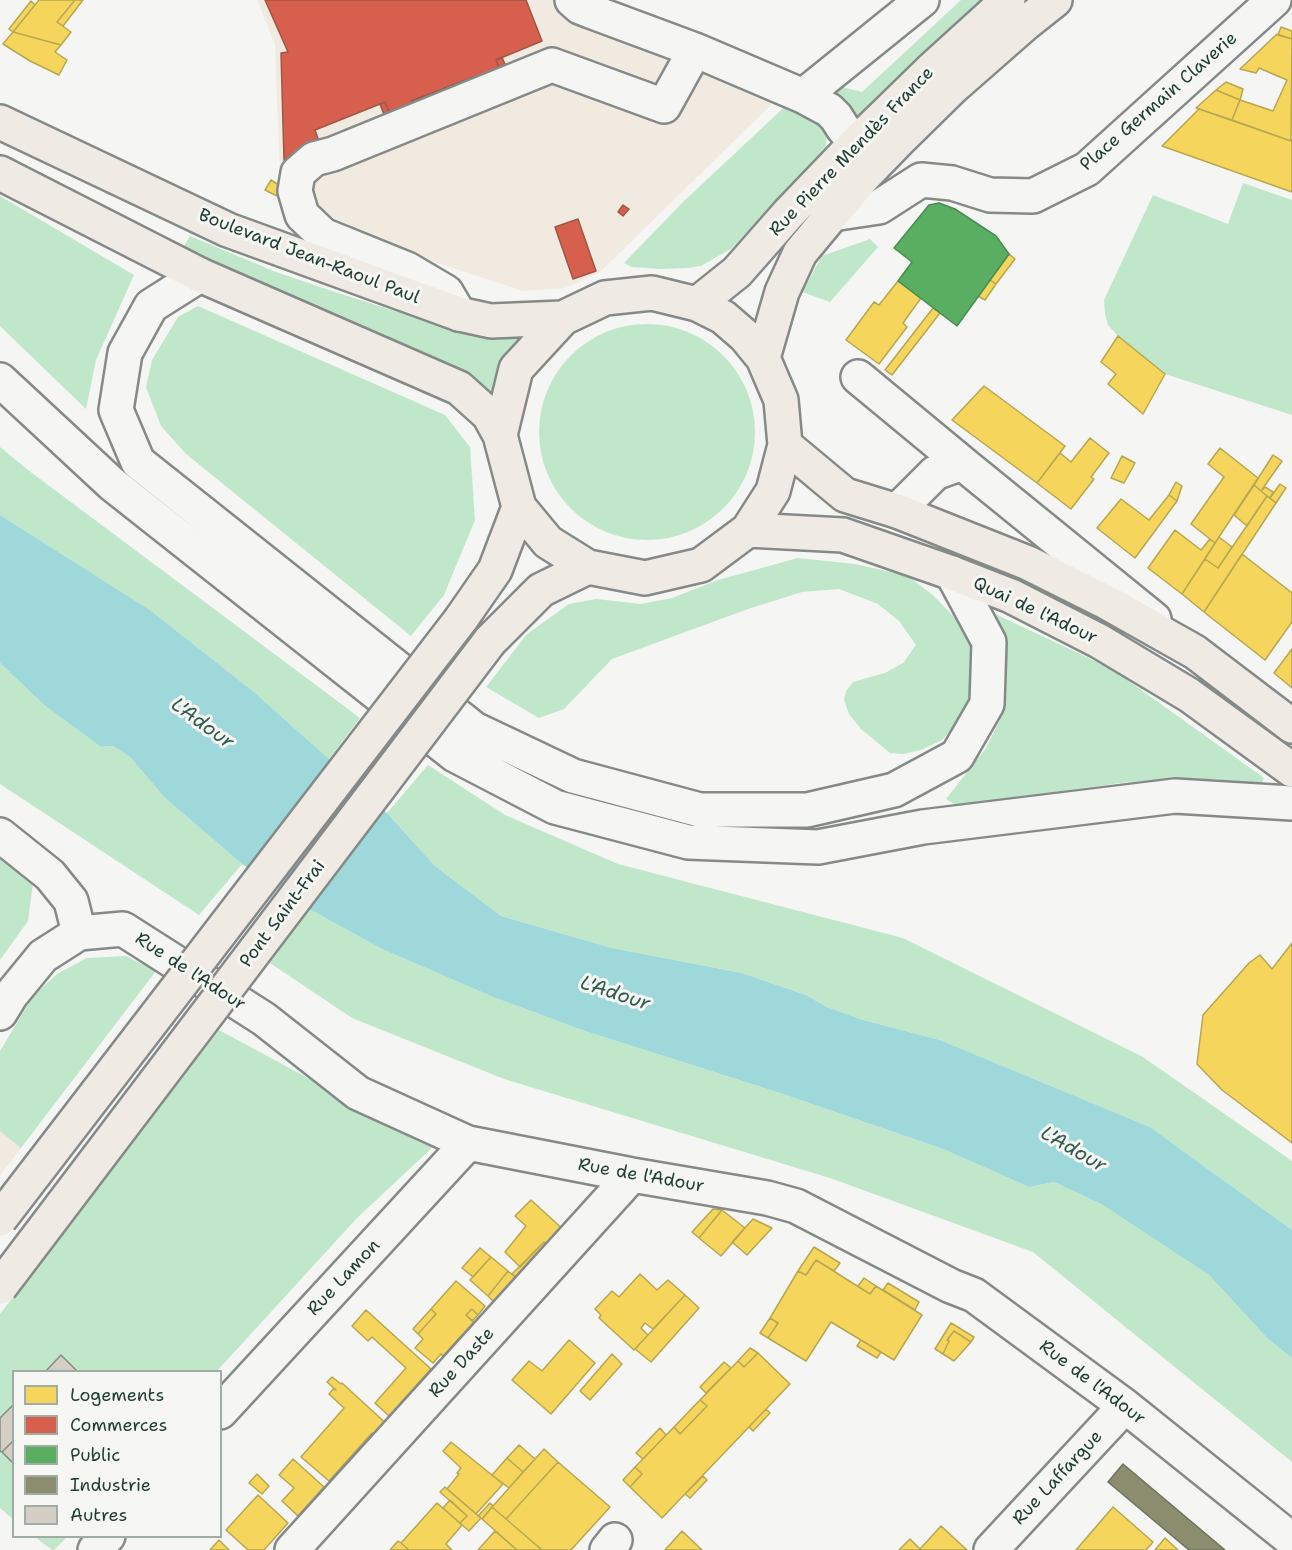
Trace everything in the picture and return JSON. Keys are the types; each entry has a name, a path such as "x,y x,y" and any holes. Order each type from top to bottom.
{"main road":[{"name":"Rue Pierre Mendès France","path":"697,304 737,272 788,214 856,143 1008,0"},
{"name":"Rue Pierre Mendès France","path":"763,358 782,292 800,253 864,176 953,87 1055,0"},
{"name":"Boulevard Jean-Raoul Paul","path":"0,122 228,231 459,314 491,321 563,318"},
{"path":"0,172 200,275 459,388 489,415 500,435 519,507 548,542 588,567 645,578 701,565 748,531 774,491 785,445 781,400 763,358 745,336 723,317 697,304 652,293 605,298 563,318 516,369 500,435"},
{"name":"Quai de l'Adour","path":"785,445 845,495 897,511 1028,563 1108,603 1196,652 1292,726"},
{"path":"0,1219 461,619 495,570 519,507"},
{"name":"Quai de l'Adour","path":"748,531 843,535 1011,596 1099,641 1189,695 1292,770"},
{"name":"Pont Saint-Frai","path":"0,1287 490,641 541,590 588,567"}],"street":[{"path":"572,0 580,7 695,50 803,96 829,110 856,143"},
{"path":"803,96 922,0"},
{"name":"Place Germain Claverie","path":"832,214 879,207 921,180 952,183 990,195 1032,196 1087,169 1274,0"},
{"path":"1287,0 1292,4"},
{"path":"459,314 446,292 407,269 323,235 302,215 295,191 298,173 314,159 333,154 552,65 664,106 695,50"},
{"path":"200,275 151,306 125,353 116,410 138,462 474,729 573,776 700,810 807,810 894,790 957,756 987,704 989,642 952,573"},
{"path":"858,377 1196,652"},
{"path":"0,380 112,484 455,755 555,807 688,842 818,847 907,830 1175,796 1292,803"},
{"path":"112,484 138,462"},
{"path":"897,511 934,473 962,463"},
{"path":"894,790 907,830"},
{"path":"0,835 50,875 71,901 79,933 44,957 11,995 0,1013"},
{"name":"Rue de l'Adour","path":"79,933 123,929 264,1019 358,1093 468,1143 632,1175 767,1197 796,1206 951,1286 974,1295 1125,1406 1292,1540"},
{"name":"Rue Lamon","path":"222,1410 468,1143"},
{"name":"Rue Daste","path":"292,1550 632,1175"},
{"name":"Rue Laffargue","path":"991,1550 1125,1406"},
{"path":"95,1550 106,1538"}],"shaded area":[{"path":"257,0 558,0 780,96 599,273 565,288 523,291 398,250 312,206 280,178 275,44"},
{"path":"0,1131 21,1148 0,1175"}],"green space":[{"path":"961,0 982,0 855,121 828,93 842,87 862,92"},
{"path":"792,100 827,126 826,146 732,248 701,266 687,268 632,267 624,263 683,202"},
{"path":"1243,183 1292,200 1292,415 1165,374 1118,336 1108,325 1105,314 1104,300 1153,195 1228,224"},
{"path":"0,196 134,275 96,360 86,409 0,326"},
{"path":"190,236 276,272 449,328 497,338 522,339 495,396 470,373 249,280 183,248"},
{"path":"870,239 878,247 830,302 802,292 822,256"},
{"path":"198,306 445,415 470,447 475,520 444,595 411,636 186,454 161,426 146,387 152,360 178,317"},
{"path":"647,324 668,326 688,332 707,342 723,356 737,372 747,391 753,411 755,432 753,453 747,473 737,492 723,508 707,522 688,532 668,538 647,540 626,538 606,532 587,522 571,508 557,492 547,473 541,453 539,432 541,411 547,391 557,372 571,356 587,342 606,332 626,326"},
{"path":"0,447 360,718 329,759 254,692 150,610 0,515"},
{"path":"798,558 855,564 908,576 934,596 955,618 970,642 971,701 958,723 942,740 921,750 903,754 890,753 861,729 849,714 844,700 846,691 853,682 885,673 903,663 916,645 899,621 878,604 839,589 802,592 748,609 612,659 564,709 539,718 486,687 527,634 569,604 596,599 641,604 672,598 718,580"},
{"path":"991,612 1112,669 1264,778 1261,785 1213,779 1128,782 956,805 946,799 986,748 1002,716 1003,662"},
{"path":"0,663 44,705 101,747 113,746 130,757 165,798 242,864 199,915 0,784"},
{"path":"428,765 505,815 618,864 903,938 1143,1057 1292,1161 1292,1230 1150,1127 940,1040 863,1020 827,1007 806,995 742,973 612,948 501,916 435,866 387,813"},
{"path":"0,852 34,876 28,921 0,960"},
{"path":"309,909 382,949 493,997 582,1030 780,1093 943,1149 1029,1187 1054,1182 1101,1204 1209,1275 1268,1339 1292,1358 1292,1462 1033,1252 830,1178 504,1079 352,1018 270,963"},
{"path":"126,956 156,971 21,1148 0,1131 0,1051 33,996 57,974 87,958"},
{"path":"219,1030 434,1146 357,1218 218,1370 12,1370 12,1518 0,1508 0,1314"},
{"path":"36,1538 66,1538 52,1550"}],"water":[{"name":"L'Adour","path":"0,515 150,610 254,692 387,813 435,866 501,916 612,948 742,973 806,995 827,1007 863,1020 940,1040 1150,1127 1292,1230 1292,1358 1268,1339 1209,1275 1101,1204 1054,1182 1029,1187 943,1149 780,1093 582,1030 493,997 382,949 309,909 242,864 165,798 130,757 113,746 101,747 44,705 0,663"}],"building: Logements":[{"path":"39,0 75,0 57,22 71,32 61,45 13,32"},
{"path":"75,0 83,0 63,26 57,22"},
{"path":"31,1 35,5 13,32 9,29"},
{"path":"1281,27 1292,31 1292,39 1278,35"},
{"path":"13,32 61,45 55,52 67,60 59,75 3,44"},
{"path":"1277,34 1292,39 1291,141 1232,120 1240,100 1273,111 1287,80 1259,68 1256,73 1240,69"},
{"path":"1226,82 1243,89 1240,100 1216,90"},
{"path":"1216,90 1240,100 1232,120 1196,108"},
{"path":"1199,109 1291,141 1292,139 1292,192 1162,146"},
{"path":"271,180 282,187 277,196 265,190"},
{"path":"1009,254 1015,259 996,284 990,280"},
{"path":"990,280 996,284 985,300 978,296"},
{"path":"898,281 921,298 903,323 907,327 879,364 846,340 874,302 879,305"},
{"path":"933,308 940,313 892,375 885,370"},
{"path":"1118,336 1165,374 1143,414 1108,384 1116,374 1101,362"},
{"path":"984,386 1065,446 1037,483 952,420"},
{"path":"1090,438 1109,453 1091,477 1094,479 1071,509 1037,483 1060,453 1071,462"},
{"path":"1220,448 1258,478 1215,543 1191,524 1224,477 1208,464"},
{"path":"1273,455 1282,461 1261,491 1254,485"},
{"path":"1122,456 1135,463 1124,483 1111,478"},
{"path":"1176,482 1182,486 1177,501 1169,495"},
{"path":"1280,484 1286,488 1276,503 1270,498"},
{"path":"1254,485 1267,496 1247,526 1234,515"},
{"path":"1265,487 1273,492 1270,498 1261,491"},
{"path":"1169,495 1177,501 1135,558 1097,528 1121,499 1149,520"},
{"path":"1267,496 1276,503 1204,612 1182,594 1205,559 1218,568"},
{"path":"1175,530 1201,550 1210,539 1215,543 1182,594 1148,568"},
{"path":"1219,537 1232,547 1218,568 1205,559"},
{"path":"1242,554 1292,593 1292,622 1265,660 1204,612"},
{"path":"1292,649 1292,688 1274,673"},
{"path":"1292,943 1292,1143 1222,1090 1197,1064 1203,1015 1249,963 1260,955 1272,969"},
{"path":"531,1200 566,1232 552,1249 544,1242 520,1267 505,1252 526,1226 515,1216"},
{"path":"713,1209 722,1210 699,1238 692,1232"},
{"path":"722,1210 745,1228 721,1256 699,1238"},
{"path":"753,1219 772,1228 747,1255 732,1242"},
{"path":"544,1242 552,1249 521,1282 512,1274"},
{"path":"814,1247 840,1263 834,1271 816,1260 806,1275 798,1271"},
{"path":"480,1248 491,1257 473,1277 462,1268"},
{"path":"491,1257 508,1271 488,1296 470,1280"},
{"path":"816,1260 870,1294 876,1286 922,1315 894,1360 831,1322 806,1361 768,1338 778,1323 770,1318 798,1271 806,1275"},
{"path":"508,1271 521,1282 499,1307 488,1296"},
{"path":"640,1274 657,1290 668,1280 685,1295 653,1329 645,1323 641,1328 648,1335 634,1350 599,1318 601,1315 595,1309 612,1291 619,1297"},
{"path":"864,1278 876,1286 870,1294 858,1286"},
{"path":"456,1281 485,1306 478,1315 472,1309 466,1315 474,1322 443,1356 441,1354 433,1363 415,1348 423,1339 418,1334 436,1314 431,1309"},
{"path":"888,1283 919,1302 915,1310 883,1290"},
{"path":"685,1295 699,1308 651,1362 635,1349"},
{"path":"431,1309 436,1314 418,1334 413,1329"},
{"path":"472,1309 478,1315 472,1321 466,1315"},
{"path":"366,1310 431,1369 389,1416 375,1403 406,1368 372,1337 368,1341 352,1326"},
{"path":"770,1318 778,1323 768,1338 760,1333"},
{"path":"951,1323 974,1337 971,1342 954,1331 947,1340 949,1341 943,1354 935,1349"},
{"path":"954,1331 971,1342 954,1361 943,1354 949,1341 947,1340"},
{"path":"569,1340 595,1363 551,1414 512,1380 529,1361 542,1371"},
{"path":"861,1340 881,1352 877,1358 857,1346"},
{"path":"750,1348 758,1353 744,1367 738,1361"},
{"path":"758,1353 790,1384 662,1518 630,1487 642,1474 635,1467 674,1427 680,1434 707,1406 700,1400 738,1361 744,1367"},
{"path":"612,1354 622,1364 590,1400 580,1391"},
{"path":"724,1362 731,1368 706,1393 700,1387"},
{"path":"332,1377 342,1383 391,1428 379,1439 372,1433 329,1481 301,1457 344,1408 329,1394 333,1389 336,1390 327,1382"},
{"path":"700,1400 707,1406 680,1434 674,1427"},
{"path":"766,1409 770,1413 753,1431 749,1427"},
{"path":"660,1428 666,1435 643,1459 636,1453"},
{"path":"451,1442 503,1484 476,1514 447,1489 461,1468 443,1451"},
{"path":"519,1445 535,1459 523,1472 507,1458"},
{"path":"544,1449 558,1462 506,1519 492,1507"},
{"path":"507,1458 523,1472 509,1488 492,1475"},
{"path":"293,1459 324,1487 298,1516 282,1501 294,1488 279,1475"},
{"path":"558,1462 610,1507 571,1550 542,1550 506,1519"},
{"path":"635,1467 642,1474 630,1487 623,1480"},
{"path":"257,1474 269,1486 262,1494 249,1483"},
{"path":"703,1476 707,1480 690,1498 685,1494"},
{"path":"445,1487 481,1518 469,1531 460,1523 467,1516 440,1492"},
{"path":"258,1495 288,1523 264,1550 248,1550 226,1530"},
{"path":"450,1500 467,1516 460,1523 443,1508"},
{"path":"437,1503 462,1525 446,1544 452,1550 409,1550 401,1543"},
{"path":"490,1503 493,1506 482,1519 478,1516"},
{"path":"492,1507 542,1550 517,1550 482,1519"},
{"path":"1113,1507 1153,1542 1146,1550 1076,1550"},
{"path":"941,1526 967,1550 899,1550 910,1539 920,1549"},
{"path":"495,1531 517,1550 478,1550"},
{"path":"682,1531 702,1550 665,1550"},
{"path":"1165,1538 1178,1550 1155,1550"},
{"path":"219,1540 229,1550 210,1550"},
{"path":"398,1541 401,1543 409,1550 390,1550"}],"building: Commerces":[{"path":"265,0 526,0 542,41 496,60 500,71 477,80 476,76 411,101 413,105 390,114 385,102 315,130 320,144 284,160 281,53 288,52"},
{"path":"502,57 508,72 386,120 380,104 385,102 390,114 413,105 411,101 476,76 477,80 500,71 496,60"},
{"path":"623,205 629,209 623,216 618,212"},
{"path":"578,219 596,271 573,279 555,227"}],"building: Public":[{"path":"939,203 955,209 996,236 1009,254 957,326 898,281 912,262 894,248 929,205"}],"building: Industrie":[{"path":"1123,1464 1225,1550 1189,1550 1108,1482"}],"building: Autres":[{"path":"61,1355 76,1370 47,1370"},
{"path":"12,1406 12,1442 2,1452 0,1451 0,1418"},
{"path":"12,1442 12,1462 2,1452"}]}
